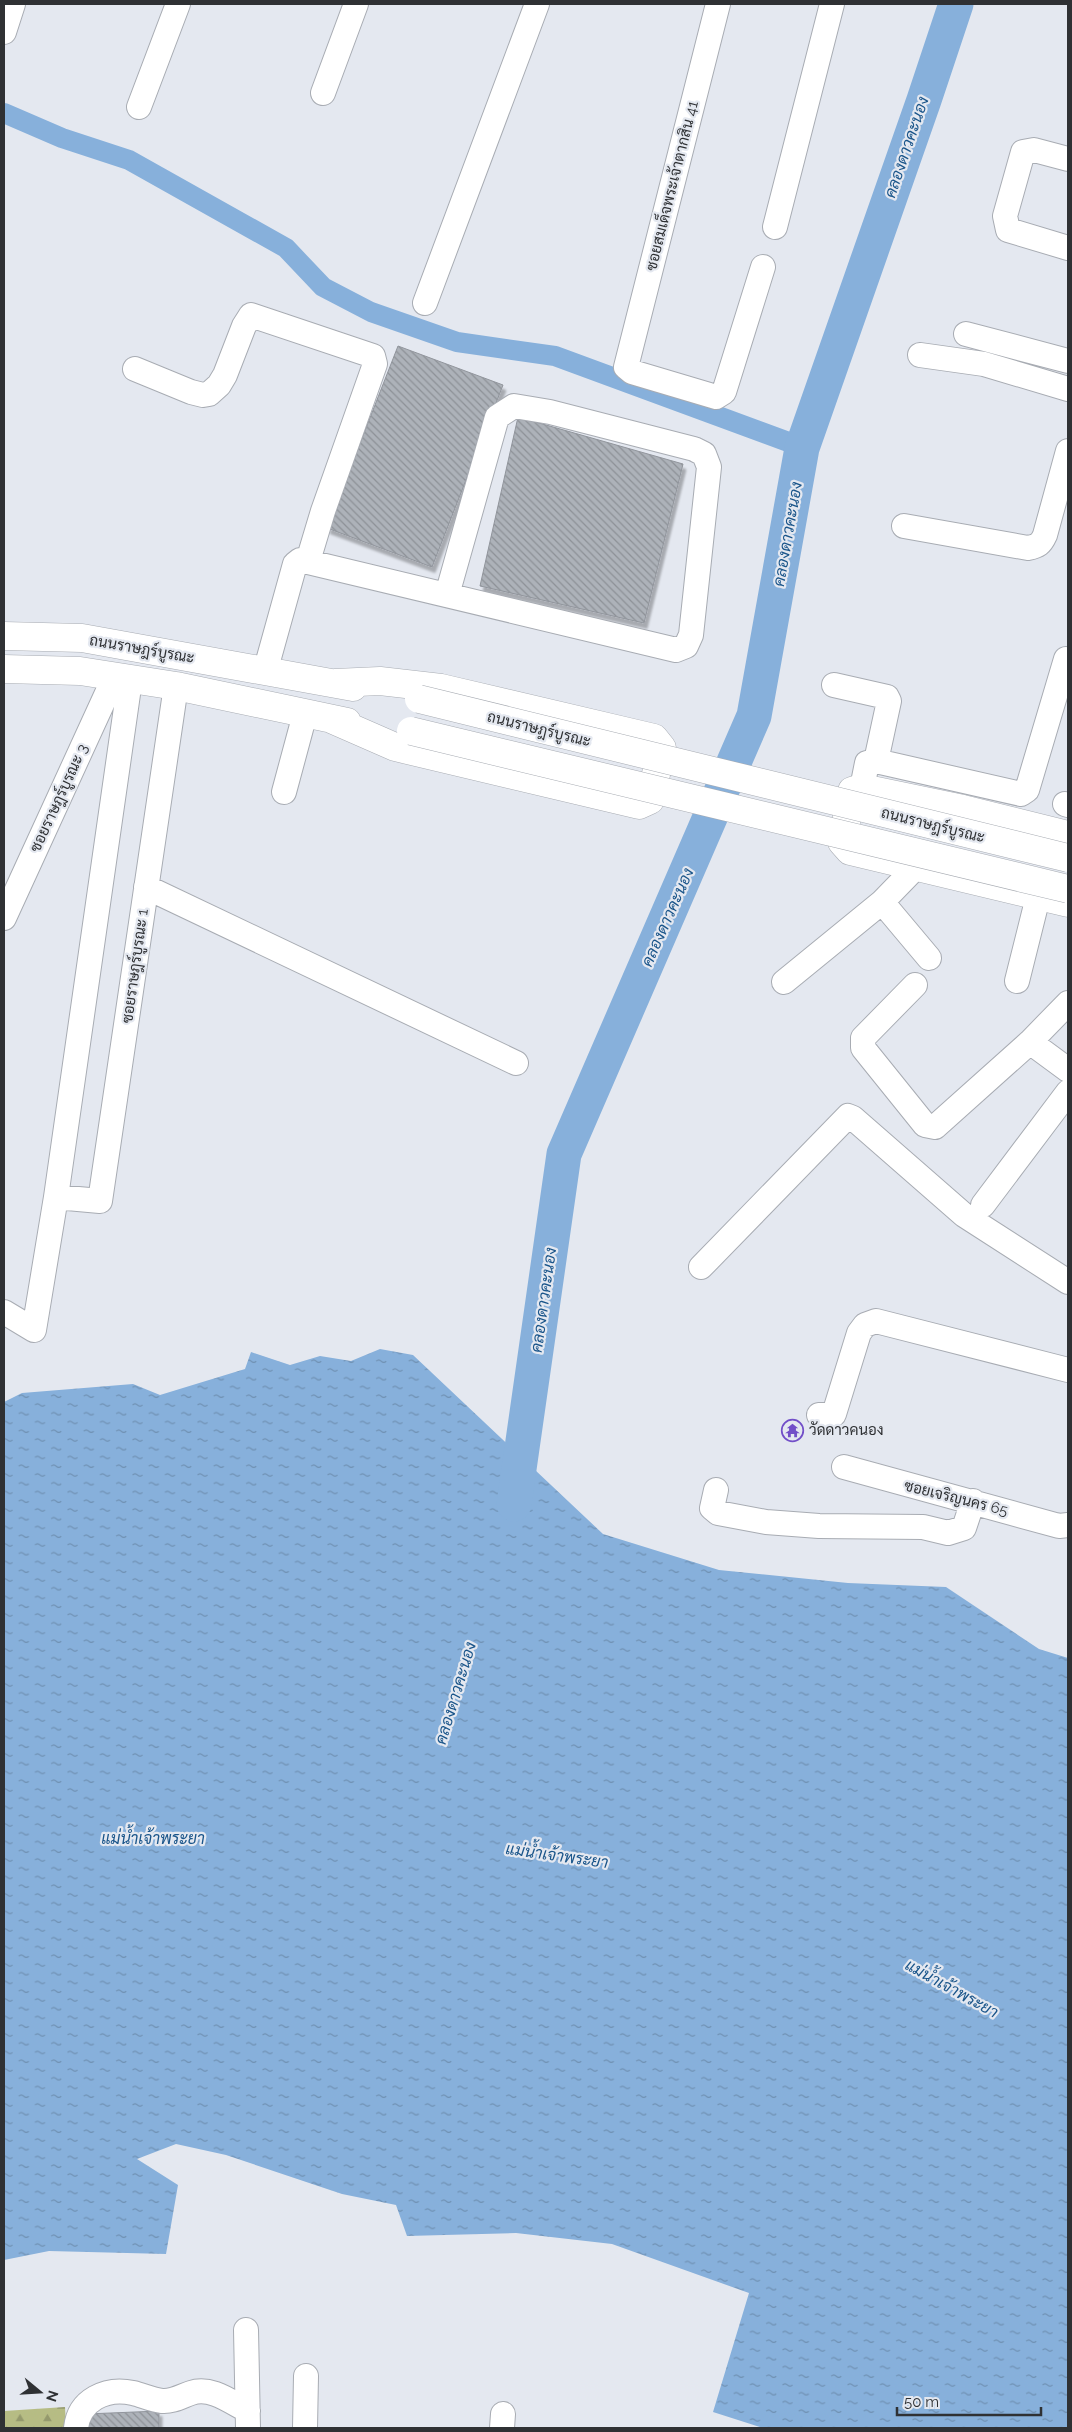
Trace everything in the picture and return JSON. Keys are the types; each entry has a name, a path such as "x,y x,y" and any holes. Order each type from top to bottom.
{"main road":[{"name":"ถนนราษฎร์บูรณะ","path":"4,636 82,638 418,699 1068,858"},
{"name":"ถนนราษฎร์บูรณะ","path":"4,669 80,671 176,686 318,716 411,731 1068,889"},
{"path":"318,716 396,747 638,805 650,800 662,748 654,738 442,688 380,682 335,683"},
{"path":"1068,835 963,809 862,788 852,791 842,842 850,851 1068,903"}],"street":[{"path":"4,32 13,4"},
{"path":"139,107 178,4"},
{"path":"323,93 356,4"},
{"path":"425,303 536,4"},
{"name":"ซอยสมเด็จพระเจ้าตากสิน 41","path":"718,4 626,367 632,372 716,398 724,392 763,267"},
{"path":"775,227 832,4"},
{"path":"1068,159 1034,150 1023,152 1005,216 1008,230 1068,248"},
{"path":"135,369 191,392 203,395 209,394 219,385 225,375 244,326 251,315 373,356 375,364 323,511 308,561"},
{"path":"966,334 1068,361"},
{"path":"920,355 984,364 1068,388"},
{"path":"265,672 295,564 300,560 676,650 686,646 691,636 709,467 704,454 694,449 550,412 514,406 497,417 447,595"},
{"path":"904,526 1028,548 1035,547 1041,544 1045,535 1068,451"},
{"path":"862,788 867,763 876,761 1021,794 1027,790 1031,783 1066,659"},
{"path":"4,1312 34,1330 56,1197 122,679"},
{"name":"ซอยราษฎร์บูรณะ 3","path":"4,918 122,679"},
{"path":"834,685 887,697 889,701 876,761"},
{"name":"ซอยราษฎร์บูรณะ 1","path":"56,1197 100,1201 176,686"},
{"path":"284,792 318,716"},
{"path":"784,982 882,902 916,867"},
{"path":"146,887 516,1063"},
{"path":"1017,981 1038,897"},
{"path":"882,902 930,958"},
{"path":"915,985 863,1038 862,1044 863,1048 926,1125 935,1128 1030,1042 1068,1003"},
{"path":"1030,1042 1068,1070"},
{"path":"983,1205 1068,1092"},
{"path":"701,1267 848,1116 853,1118 964,1215 1068,1282"},
{"path":"819,1415 834,1414 860,1330 865,1325 876,1321 1068,1370"},
{"name":"ซอยเจริญนคร 65","path":"844,1467 1059,1526 1068,1524"},
{"path":"716,1490 712,1508 718,1513 766,1522 819,1526 922,1528 948,1533 964,1528 973,1501"},
{"path":"246,2330 248,2420"},
{"path":"304,2428 306,2376"},
{"path":"76,2428 80,2413 88,2402 99,2395 118,2392 131,2392 162,2401 203,2391 215,2394 248,2420"}],"green space":[{"path":"65,2407 66,2428 4,2428 4,2411"}],"water":[{"name":"แม่น้ำเจ้าพระยา","path":"380,1349 413,1355 603,1534 719,1570 848,1583 946,1587 1039,1649 1068,1658 1068,2428 763,2428 713,2412 749,2293 612,2244 516,2233 407,2236 396,2205 342,2194 226,2155 176,2144 137,2159 178,2185 166,2254 49,2251 4,2260 4,1402 22,1393 133,1384 160,1395 245,1369 251,1352 290,1365 320,1356 351,1361"}],"building":[{"path":"398,346 503,385 432,567 327,528"},
{"path":"518,417 683,464 644,623 480,586"},
{"path":"159,2411 159,2428 87,2428 86,2414"}],"waterway":[{"name":"คลองดาวคะนอง","path":"514,1504 564,1154 754,716 802,448 956,4"},
{"path":"4,113 62,138 129,160 286,248 323,287 371,312 457,342 555,356 802,447"}],"place":[{"name":"วัดดาวคนอง","path":"793,1430"}]}
